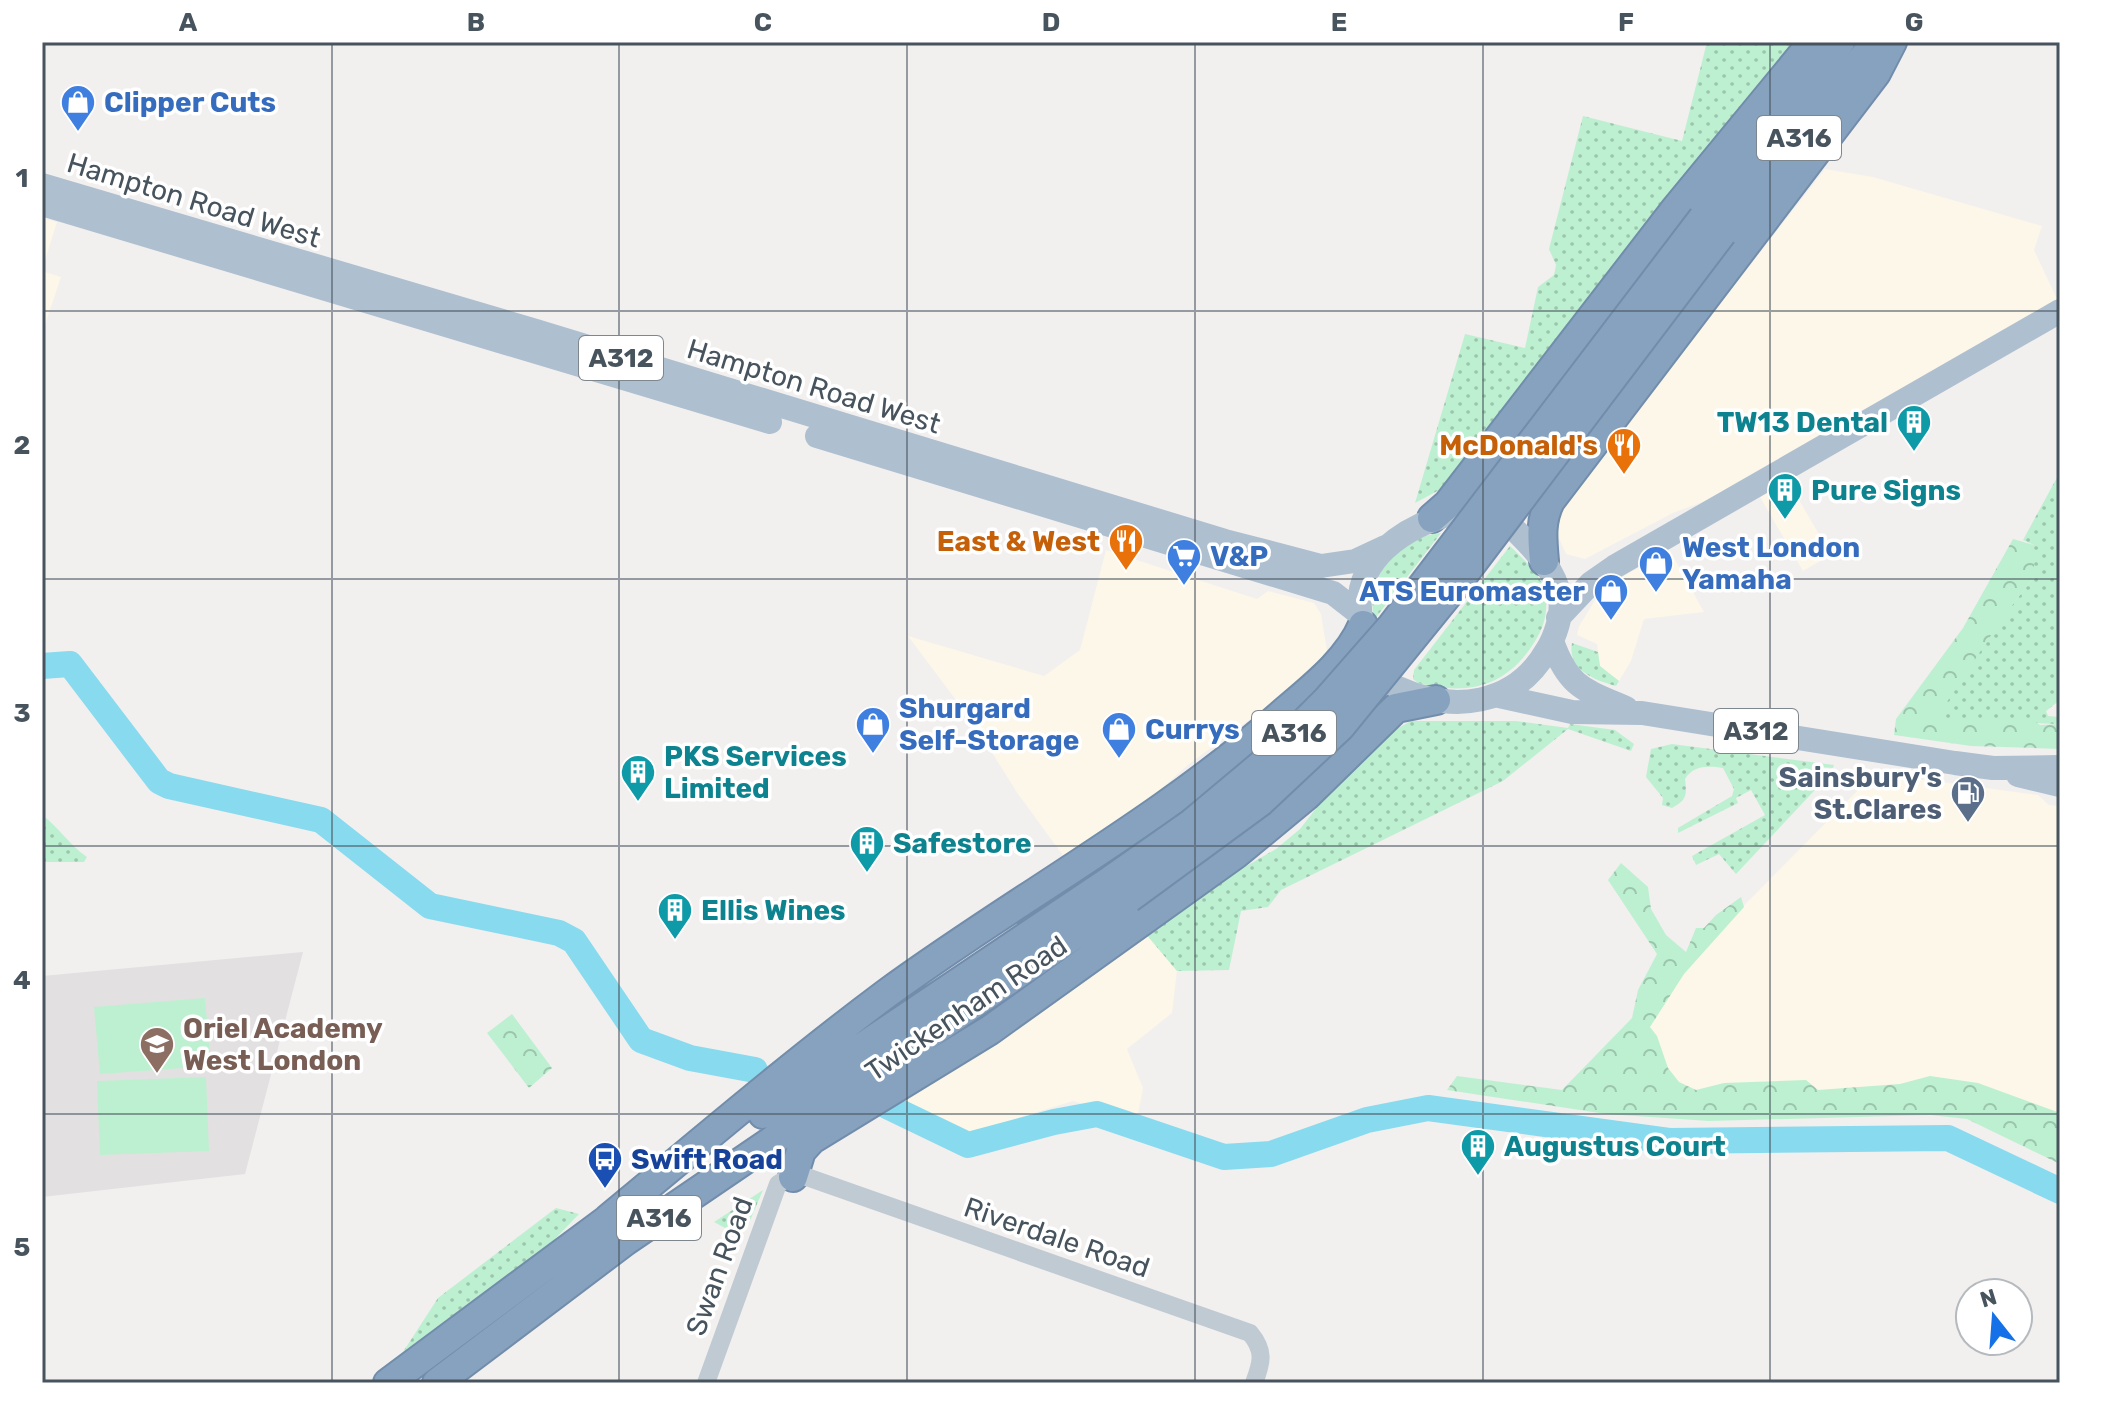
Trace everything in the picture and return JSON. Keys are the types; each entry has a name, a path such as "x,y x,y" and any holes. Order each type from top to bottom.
{"highway":[{"path":"1432,518 1448,504 1674,211 1813,42"},
{"name":"A316","path":"1712,226 1840,42"},
{"name":"A316","path":"1131,897 1191,824 1265,762 1392,626 1712,226 1876,42"},
{"path":"1546,564 1541,535 1544,514 1550,501 1876,73 1892,42"},
{"name":"Twickenham Road","path":"437,1383 625,1241 1131,897 1260,802 1341,726 1454,587 1712,226"},
{"path":"608,1219 887,994 1171,804 1245,747 1316,684 1358,638 1362,620"},
{"path":"793,1177 801,1151 812,1139 990,1030 1131,897 1274,824 1344,761 1387,715 1407,703 1436,700"},
{"name":"Twickenham Road","path":"388,1383 608,1219 1131,897"}],"main road":[{"name":"Hampton Road West","path":"42,185 536,331 760,402 1225,541 1321,566 1355,561 1385,547 1432,518 1461,511"},
{"name":"Hampton Road West","path":"42,204 1300,582 1333,593 1362,620"},
{"path":"1398,688 1436,700 1458,702 1499,696 1525,680 1555,629 1591,583 1614,567 2060,311"},
{"path":"1517,532 1546,564 1561,600 1555,629"},
{"path":"1362,620 1361,588 1371,564 1385,547"},
{"path":"1546,564 1582,573 1614,567"},
{"name":"A312","path":"1555,629 1570,680 1583,690 1635,712"},
{"name":"A312","path":"1499,696 1572,712 1635,712 1993,768 2060,785"},
{"name":"A312","path":"1993,768 2060,767"}],"street":[{"name":"Riverdale Road","path":"793,1177 804,1176 1250,1333 1260,1345 1263,1360 1254,1383"},
{"name":"Swan Road","path":"706,1383 778,1184 793,1177"}],"shaded area":[{"path":"1825,169 1873,177 2042,226 2034,250 2057,299 1705,501 1673,513 1585,559 1566,554 1556,532 1559,510"},
{"path":"42,218 57,222 42,270"},
{"path":"42,271 61,277 42,334"},
{"path":"1788,481 1831,555 1803,571 1760,497"},
{"path":"1669,549 1704,612 1644,619 1631,661 1619,681 1600,666 1597,644 1577,635 1579,626 1602,589"},
{"path":"1106,550 1257,599 1268,591 1314,603 1321,614 1328,657 1308,677 1189,764 1140,808 1067,861 1018,794 974,724 908,636 1044,676 1080,650"},
{"name":"Sainsbury's St.Clares","path":"1875,773 2038,795 2049,805 2060,806 2060,1128 1974,1094 1686,1099 1643,1025 1687,963"},
{"path":"1145,933 1177,971 1172,1013 1127,1049 1143,1088 1137,1120 1073,1101 969,1133 894,1100"},
{"name":"Oriel Academy West London","path":"303,952 245,1174 42,1197 42,976"}],"green space":[{"path":"1707,42 1794,42 1441,489 1415,503 1465,334 1525,348 1538,287 1554,275 1556,265 1549,249 1583,116 1682,141"},
{"path":"2060,472 2060,700 2046,711 2048,716 2060,717 2060,724 1934,720 2001,619 2034,577 2034,545 2023,540"},
{"path":"1441,533 1374,620 1374,589 1388,562 1411,542"},
{"path":"2013,539 2034,545 2034,577 2001,620 1935,720 2030,718 2040,725 2060,724 2060,749 1971,746 1894,735 1896,719 1963,628"},
{"path":"1510,546 1536,573 1546,597 1543,624 1527,653 1502,676 1488,683 1455,688 1418,683 1413,679 1414,670"},
{"path":"1572,643 1598,652 1600,666 1619,681 1616,686 1592,677 1578,667"},
{"path":"1411,721 1516,721 1568,728 1570,724 1615,730 1634,744 1631,751 1568,729 1503,781 1281,890 1268,907 1241,911 1229,970 1177,971 1145,933 1217,883 1276,849 1300,829 1328,793 1389,733"},
{"path":"1672,744 1834,765 1833,768 1819,767 1811,777 1823,780 1736,874 1719,854 1696,865 1692,856 1765,815 1751,790 1736,798 1738,803 1678,833 1678,828 1732,796 1734,789 1723,768 1702,768 1685,779 1686,793 1681,802 1672,808 1662,805 1663,798 1646,777 1651,749"},
{"path":"42,815 87,857 84,862 42,862"},
{"path":"1621,863 1648,887 1651,909 1666,935 1686,952 1696,928 1704,928 1741,897 1744,907 1684,974 1650,1027 1657,1036 1668,1068 1679,1082 1696,1090 1724,1083 1806,1080 1818,1090 1900,1084 1930,1076 1978,1083 2060,1113 2060,1164 1967,1119 1930,1115 1709,1121 1606,1114 1447,1090 1457,1076 1562,1090 1632,1018 1638,990 1657,954 1608,880"},
{"path":"205,998 211,1066 100,1074 94,1007"},
{"path":"512,1014 552,1068 529,1088 487,1033"},
{"path":"206,1077 209,1151 100,1155 97,1081"},
{"path":"763,1190 749,1223 745,1222 741,1229 731,1231 714,1222"},
{"path":"556,1208 579,1214 553,1241 403,1352 438,1298"}],"waterway":[{"path":"42,666 70,664 159,781 169,786 321,820 430,906 559,933 574,941 641,1040 690,1058 755,1070"},
{"path":"887,1106 968,1145 1097,1114 1224,1157 1271,1154 1367,1120 1428,1108 1669,1141 1948,1138 2060,1191"}],"place":[{"name":"Clipper Cuts","path":"78,133"},
{"name":"TW13 Dental","path":"1914,453"},
{"name":"McDonald's","path":"1624,476"},
{"name":"Pure Signs","path":"1785,521"},
{"name":"East & West","path":"1126,572"},
{"name":"V&P","path":"1184,587"},
{"name":"West London Yamaha","path":"1656,594"},
{"name":"ATS Euromaster","path":"1611,622"},
{"name":"Shurgard Self-Storage","path":"873,755"},
{"name":"Currys","path":"1119,760"},
{"name":"PKS Services Limited","path":"638,803"},
{"name":"Sainsbury's St.Clares","path":"1968,824"},
{"name":"Safestore","path":"867,874"},
{"name":"Ellis Wines","path":"675,941"},
{"name":"Oriel Academy West London","path":"157,1075"},
{"name":"Augustus Court","path":"1478,1177"},
{"name":"Swift Road","path":"605,1190"}]}
